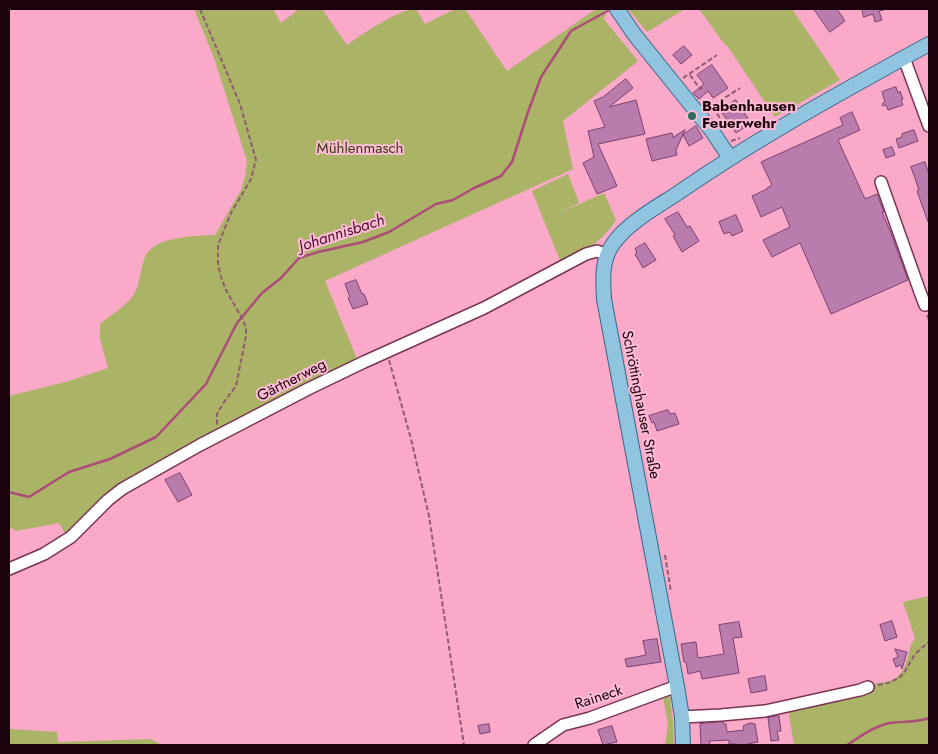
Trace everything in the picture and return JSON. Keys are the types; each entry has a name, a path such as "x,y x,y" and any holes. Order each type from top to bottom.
{"main road":[{"path":"618,11 634,34 707,124 730,158"},
{"name":"Schröttinghauser Straße","path":"683,745 682,717 677,686 604,299 603,269 607,255 617,239 630,226 730,158 807,112 929,44"}],"street":[{"path":"904,58 929,123"},
{"path":"881,182 927,304"},
{"name":"Gärtnerweg","path":"9,570 44,554 71,537 108,500 122,489 217,436 308,389 484,308 586,254 598,251 607,255"},
{"name":"Raineck","path":"534,745 563,725 590,718 677,686"},
{"path":"682,717 766,711 860,690 868,686"}],"path":[{"path":"200,9 240,104 256,160 251,179 230,213 218,245 218,263 221,277 243,320 246,336 236,386 217,414 217,436"},
{"path":"681,80 716,55"},
{"path":"690,74 700,89 704,86"},
{"path":"724,124 712,106 740,88"},
{"path":"719,126 728,121"},
{"path":"387,352 428,516 464,745"},
{"path":"664,551 672,590 670,599"},
{"path":"868,686 888,683 899,678 915,654 929,642"}],"green space":[{"name":"Mühlenmasch","path":"194,9 273,9 281,23 299,9 322,9 347,45 381,23 409,10 416,9 425,24 455,9 465,9 507,71 596,9 604,9 606,16 603,18 638,61 563,121 573,169 325,281 357,359 199,440 66,535 59,523 16,531 9,527 9,396 69,381 108,368 100,339 100,324 132,297 137,288 143,262 150,250 157,245 176,238 215,235 241,190 247,161 214,58"},
{"path":"628,9 685,9 647,32"},
{"path":"699,9 792,9 840,80 775,117 728,47"},
{"path":"568,174 579,203 555,215 604,193 616,220 598,241 561,263 532,191"},
{"path":"929,596 929,745 794,745 788,709 888,681 902,672 915,638 903,602"},
{"path":"670,696 674,745 665,745 668,724 663,697"},
{"path":"9,729 57,732 58,742 151,739 162,745 9,745"}],"building":[{"path":"814,9 837,9 845,21 830,32"},
{"path":"862,9 884,9 879,11 882,20 875,22 873,14 864,17"},
{"path":"684,46 692,55 681,64 673,55"},
{"path":"712,65 728,88 713,98 708,91 699,99 693,93 704,84 697,75"},
{"path":"626,79 633,88 609,107 636,100 645,134 598,144 617,186 597,194 583,163 594,157 588,131 605,127 594,101 603,97"},
{"path":"896,87 898,93 900,91 903,105 888,110 886,105 883,106 882,104 885,102 882,92"},
{"path":"736,100 751,123 736,133 720,110"},
{"path":"852,112 860,130 838,140 865,199 877,194 908,280 831,314 800,243 772,257 763,240 790,227 782,207 761,217 752,196 772,185 761,162 843,125 840,118"},
{"path":"696,126 703,138 689,146 683,135"},
{"path":"685,130 676,150 677,155 652,161 646,139 672,133 673,137"},
{"path":"914,130 918,141 899,148 896,139 902,137 902,134"},
{"path":"892,147 895,155 886,158 883,150"},
{"path":"925,162 929,174 929,222 917,191 919,190 911,167"},
{"path":"678,212 687,227 690,226 699,241 682,252 673,236 675,235 665,219"},
{"path":"736,215 743,231 732,236 730,232 724,234 719,222"},
{"path":"645,243 656,260 643,268 635,254 637,252 635,249"},
{"path":"356,280 368,304 353,309 345,284"},
{"path":"668,410 670,414 675,413 679,424 657,431 654,422 652,423 649,416"},
{"path":"180,473 192,495 178,502 165,480"},
{"path":"892,621 897,637 885,641 880,625"},
{"path":"739,622 742,637 733,638 739,673 702,679 700,671 688,674 681,644 696,642 698,658 724,654 719,625"},
{"path":"657,639 661,662 627,667 625,659 646,655 643,641"},
{"path":"895,649 907,652 902,669 901,665 896,667 893,659 898,657"},
{"path":"765,676 767,690 751,693 748,679"},
{"path":"779,716 781,731 777,731 779,740 771,741 768,718"},
{"path":"723,722 726,724 727,732 744,730 743,726 750,723 755,724 758,742 736,745 729,744 729,740 709,741 710,745 701,745 700,724"},
{"path":"489,724 490,732 480,734 478,726"},
{"path":"612,726 617,742 603,745 598,730"}],"waterway":[{"name":"Johannisbach","path":"9,492 29,497 69,472 110,459 156,437 206,384 237,323 262,293 281,278 299,258 363,242 389,232 436,204 453,200 501,176 512,162 541,77 571,31 611,9"},
{"path":"847,745 884,724 919,721 929,718"}],"place":[{"name":"Babenhausen Feuerwehr","path":"692,116"}]}
